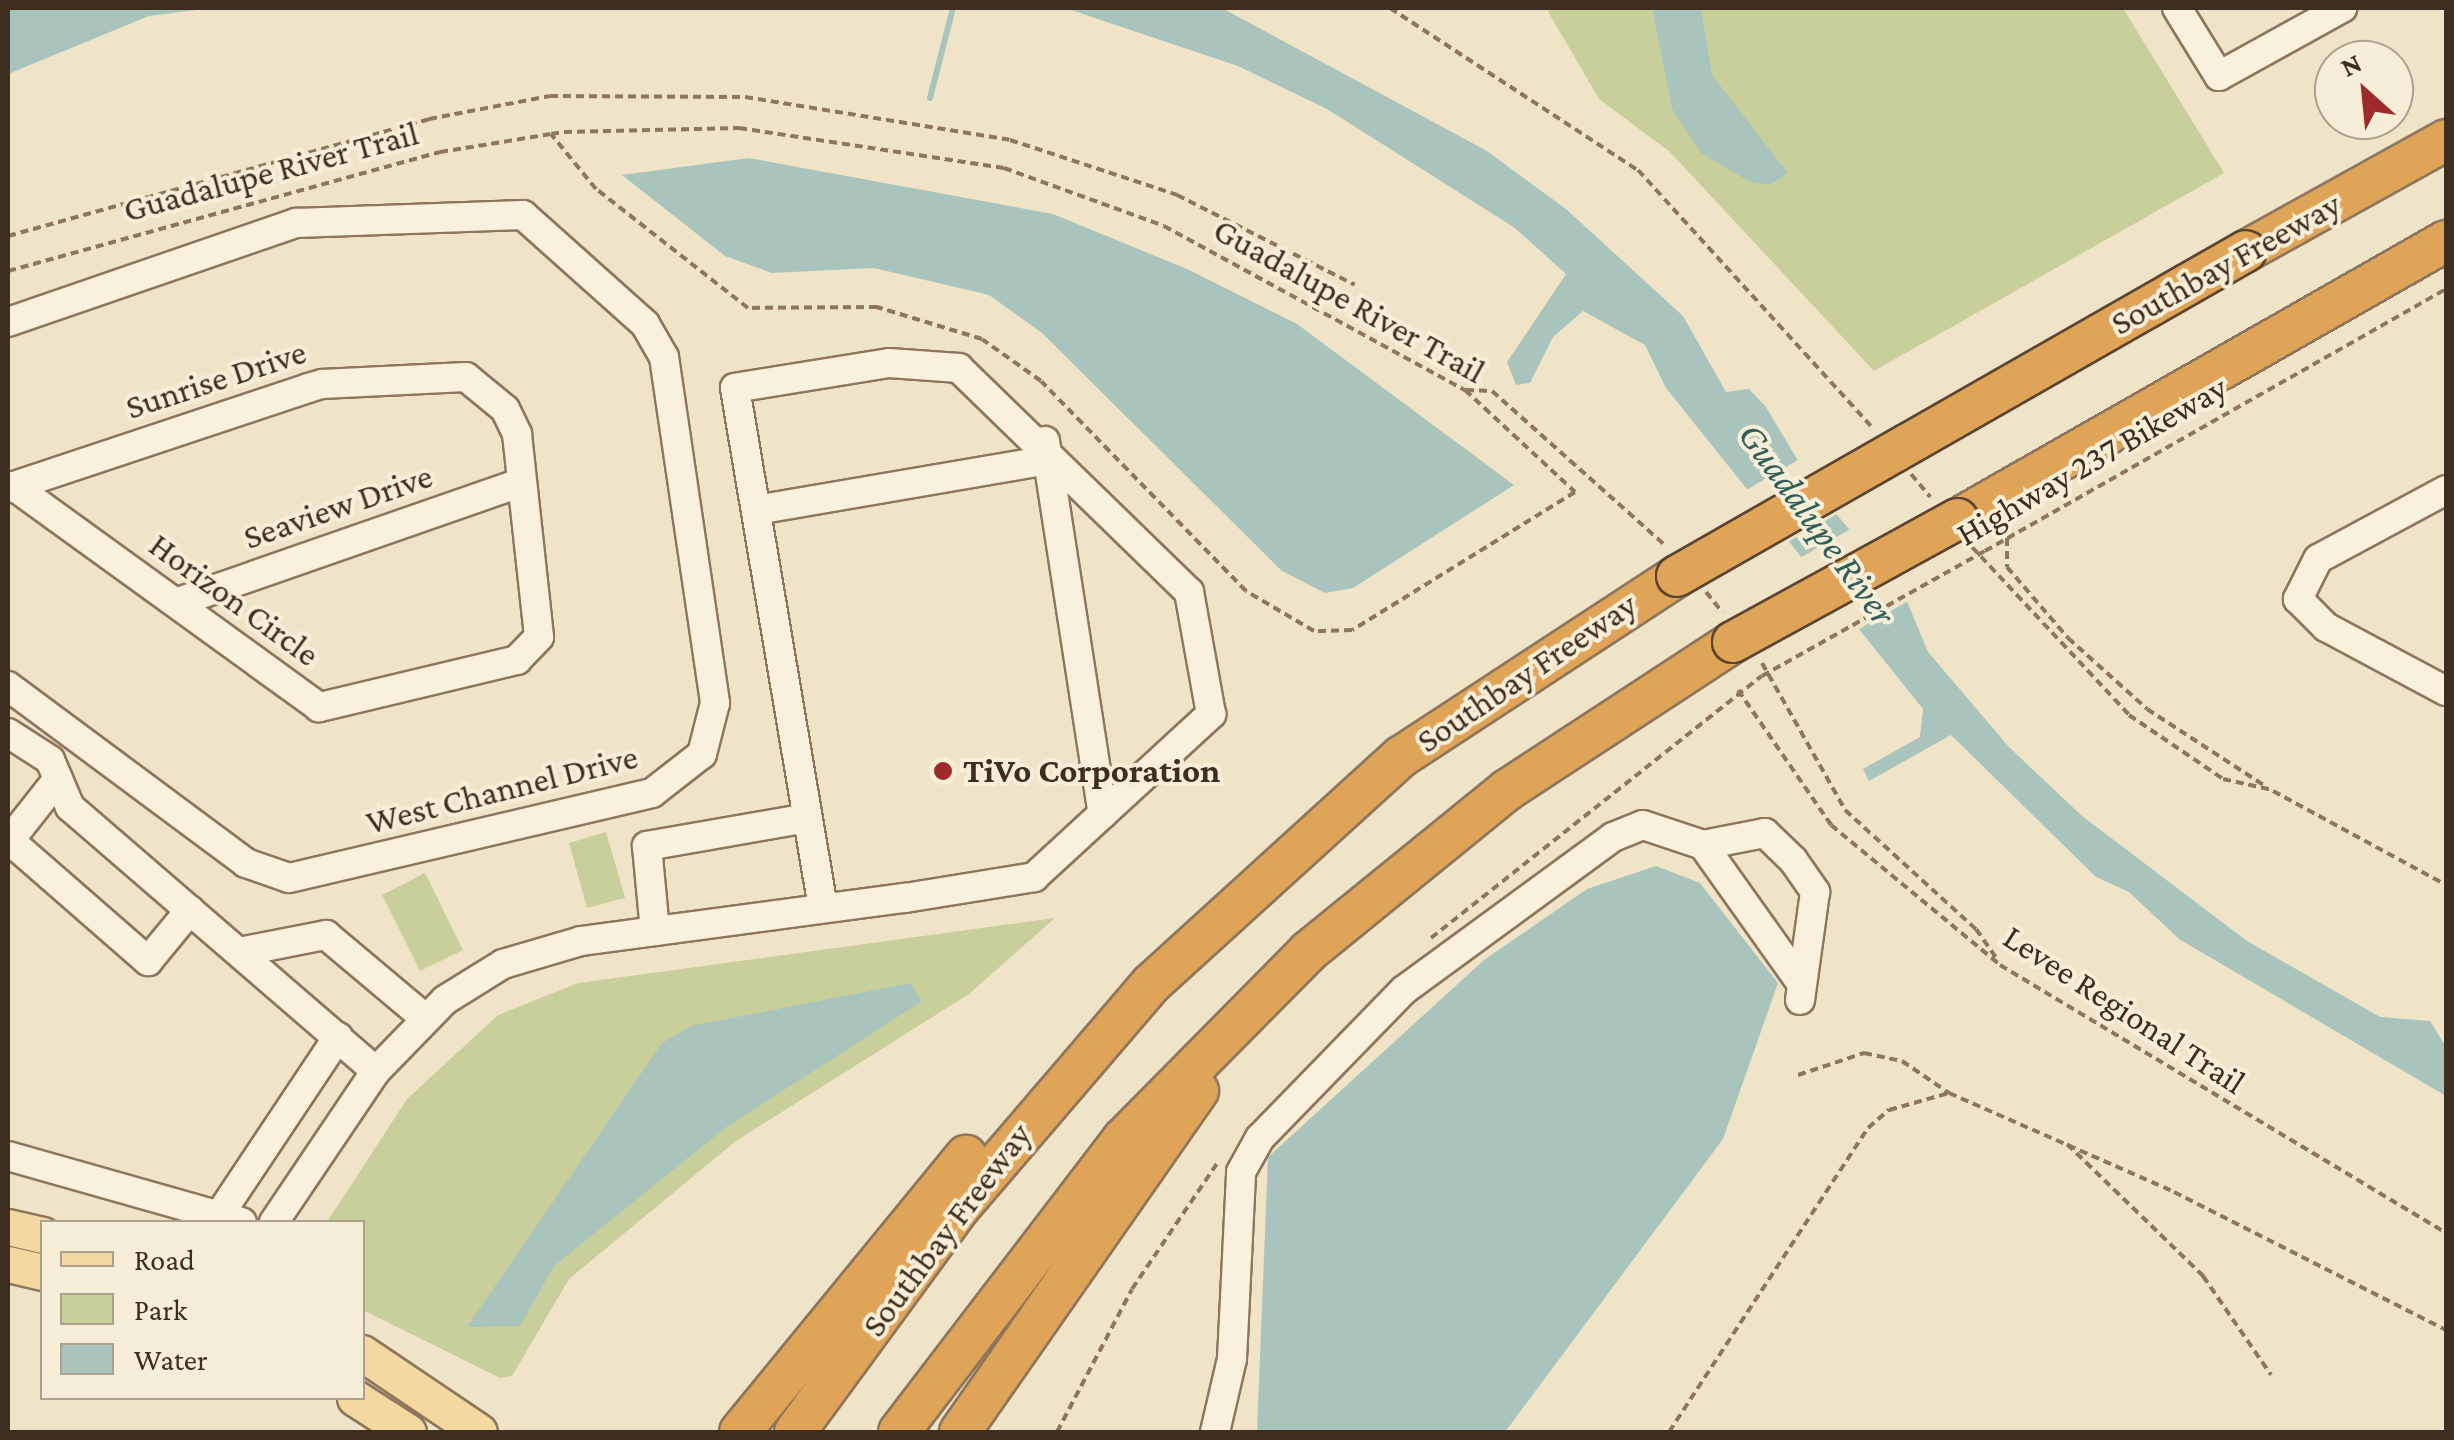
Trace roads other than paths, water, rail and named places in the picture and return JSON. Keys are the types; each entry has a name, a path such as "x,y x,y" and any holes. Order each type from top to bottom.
{"highway":[{"name":"Southbay Freeway","path":"795,1432 1060,1083 1253,886 1450,722 1677,576 2446,140"},
{"path":"900,1432 1124,1139 1309,951 1507,790 1734,642 1954,522 2446,241"},
{"path":"740,1432 1116,987 1178,926 1253,886"},
{"path":"960,1432 1096,1228 1309,951"}],"main road":[{"path":"8,1227 40,1235"},
{"path":"8,1264 40,1272"},
{"path":"365,1355 479,1432"},
{"path":"358,1400 408,1432"}],"street":[{"path":"2176,8 2219,76 2342,8"},
{"name":"West Channel Drive","path":"8,322 296,224 502,212 540,225 657,340 714,704 702,754 672,784 276,877 8,686"},
{"path":"275,1220 376,1070 426,1018 503,964 655,932 823,908 1034,877 1210,714 1189,592 960,368 889,363 735,388 823,908"},
{"name":"Horizon Circle","path":"11,487 181,601 319,706 517,660 535,647 540,626 512,420 476,382 453,375"},
{"name":"Sunrise Drive","path":"11,487 322,384 453,375"},
{"path":"756,510 1046,451"},
{"path":"1046,451 1103,814"},
{"name":"Seaview Drive","path":"181,601 520,483"},
{"path":"2444,493 2318,559 2298,599 2326,626 2446,691"},
{"path":"8,734 50,760 70,807 376,1070"},
{"path":"58,779 8,840 148,960 190,910"},
{"path":"655,932 647,846 807,818"},
{"path":"1215,1432 1232,1359 1234,1212 1260,1138 1404,990 1613,837 1644,825 1703,845 1765,833 1816,892 1800,991 1703,845"},
{"path":"238,952 326,935 426,1018"},
{"path":"8,1156 231,1218 338,1037"}],"water":[{"path":"8,8 213,8 149,16 8,74"},
{"name":"Guadalupe River","path":"1065,8 1222,8 1487,151 1566,209 1683,316 1726,392 1749,389 1766,407 1815,489 1904,594 1928,652 2009,747 2082,816 2247,941 2380,1017 2430,1021 2446,1047 2446,1096 2179,939 2129,892 2096,877 1951,735 1869,781 1863,769 1920,737 1923,709 1666,388 1645,345 1583,311 1553,337 1530,383 1516,385 1507,362 1566,274 1515,228 1327,109 1238,66"},
{"path":"1652,8 1701,8 1712,75 1788,173 1770,185 1750,182 1701,153 1672,109"},
{"path":"749,158 1053,214 1187,269 1297,324 1514,485 1353,588 1325,593 1282,571 1042,333 989,295 874,268 772,273 725,256 622,175"},
{"path":"1656,866 1700,883 1778,983 1723,1139 1505,1432 1257,1432 1268,1157 1484,960 1587,889"},
{"path":"911,983 921,1002 725,1128 554,1266 520,1326 467,1327 662,1043 691,1026"}],"waterway":[{"path":"930,98 953,8"}],"place":[{"name":"TiVo Corporation","path":"943,771"}]}
